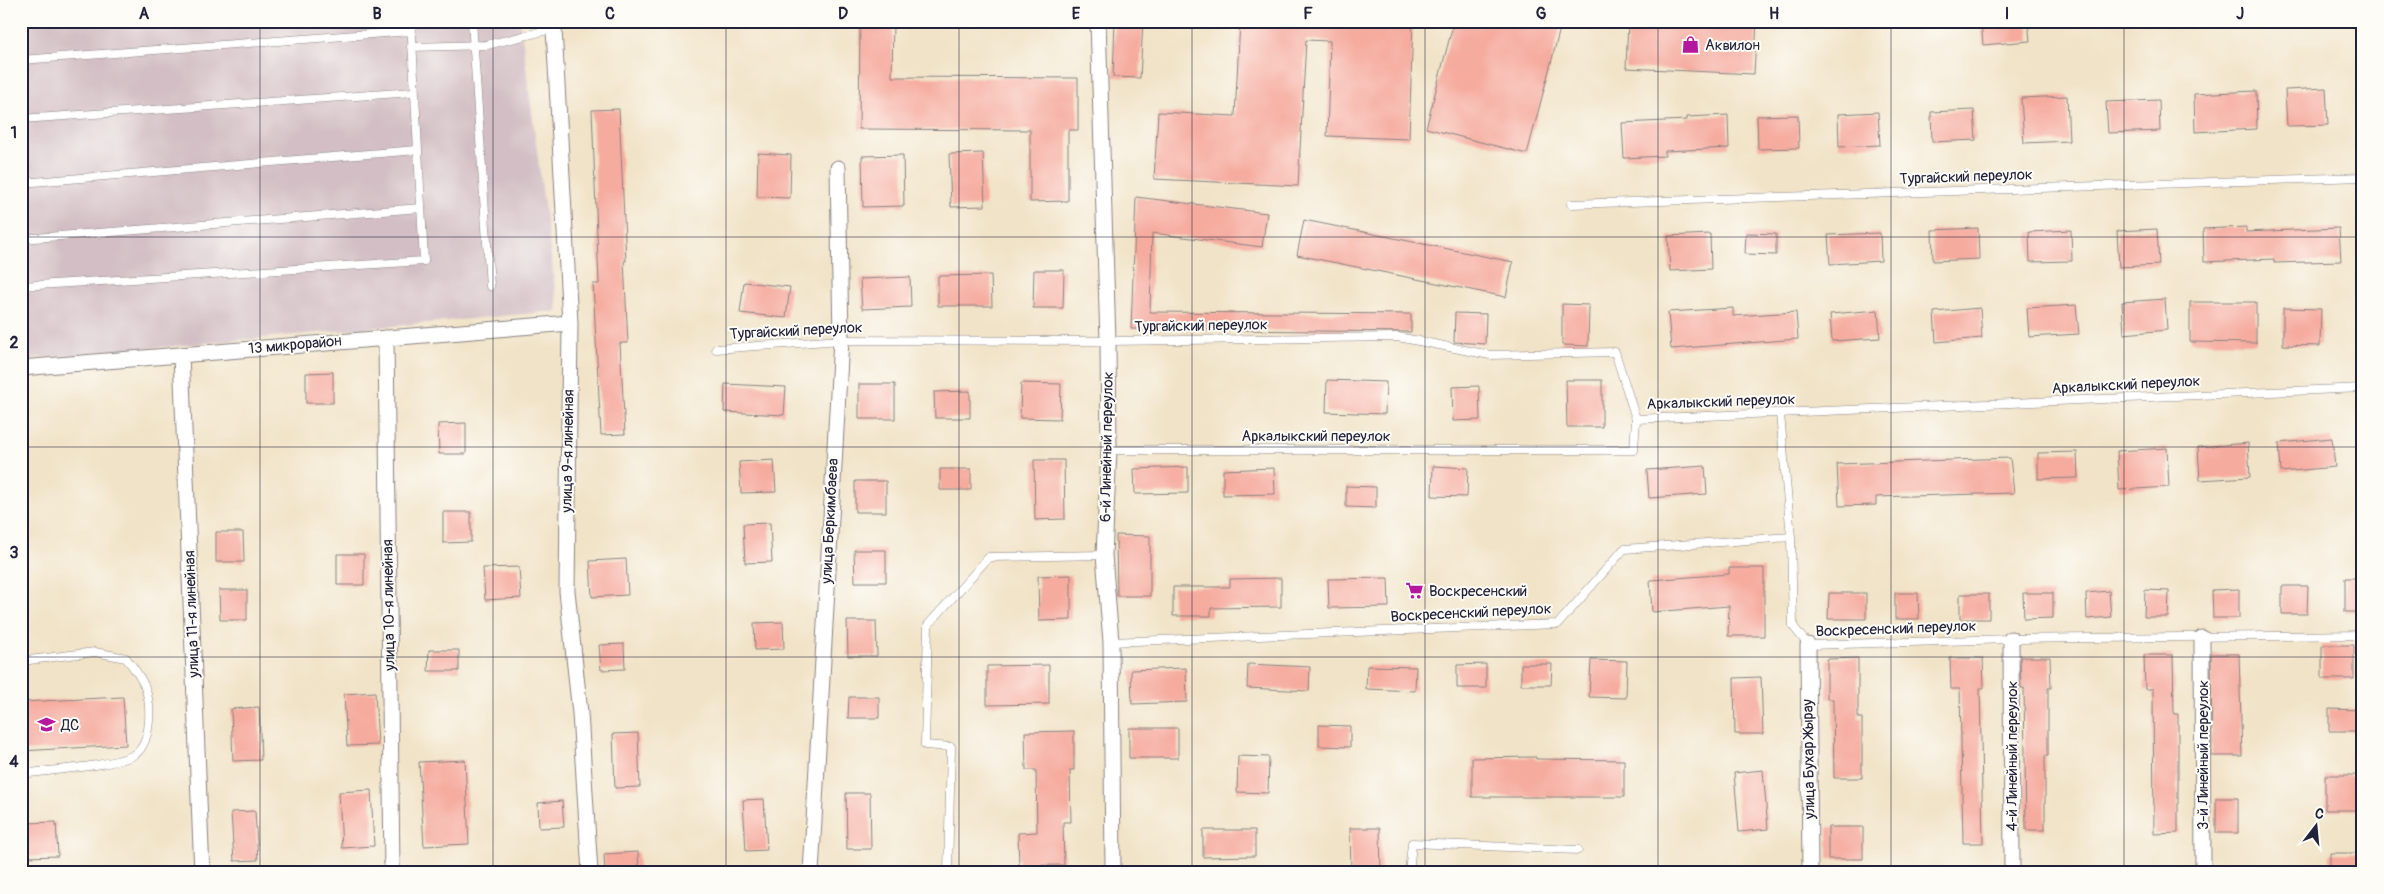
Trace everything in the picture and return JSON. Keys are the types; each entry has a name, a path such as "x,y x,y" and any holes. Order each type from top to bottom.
{"street":[{"name":"6-й Линейный переулок","path":"1098,21 1108,341 1109,450 1104,555 1111,642 1113,873"},
{"name":"улица 9-я линейная","path":"554,29 570,323 567,591 580,713 590,873"},
{"name":"улица Беркимбаева","path":"811,873 841,340 838,168"},
{"name":"13 микрорайон","path":"21,368 570,323"},
{"name":"улица 10-я линейная","path":"386,338 392,873"},
{"name":"улица 11-я линейная","path":"181,355 202,873"},
{"name":"3-й Линейный переулок","path":"2202,638 2203,873"},
{"name":"4-й Линейный переулок","path":"2011,639 2012,873"},
{"name":"улица Бухар Жырау","path":"1808,645 1810,873"}],"lane":[{"path":"21,286 424,260 410,21"},
{"path":"472,21 490,286"},
{"path":"411,46 488,45 584,21"},
{"path":"21,60 411,32"},
{"path":"21,119 414,92"},
{"path":"21,183 417,150"},
{"name":"Тургайский переулок","path":"1571,204 2363,177"},
{"path":"21,239 421,208"},
{"name":"Тургайский переулок","path":"716,349 841,340 1108,341 1398,337 1490,355 1615,352 1636,419"},
{"name":"Аркалыкский переулок","path":"1109,450 1634,450 1636,419 2363,388"},
{"path":"1780,414 1791,537"},
{"name":"Воскресенский переулок","path":"1111,642 1558,624 1624,549 1791,537 1793,626 1808,645 2011,639 2363,635"},
{"path":"948,873 951,747 925,745 928,625 989,557 1104,555"},
{"path":"21,661 95,652 126,658 143,679 150,707 148,737 133,756 105,763 21,774"},
{"path":"1409,873 1412,843 1578,850"}],"shaded area":[{"path":"21,21 520,21 558,311 21,360"}],"building":[{"path":"860,21 893,21 892,77 1078,78 1078,130 1068,130 1068,201 1030,202 1030,130 859,129"},
{"path":"1115,21 1143,21 1140,78 1113,77"},
{"path":"1240,21 1413,21 1409,139 1327,136 1330,41 1306,40 1298,186 1154,179 1158,112 1235,116"},
{"path":"1454,21 1562,21 1527,154 1426,128"},
{"name":"Аквилон","path":"1628,21 1757,21 1754,74 1626,68"},
{"path":"1981,21 2028,21 2030,41 1983,45"},
{"path":"2326,88 2328,125 2287,126 2285,90"},
{"path":"2256,91 2257,129 2195,132 2194,94"},
{"path":"2067,96 2069,141 2024,143 2021,98"},
{"path":"2159,100 2160,131 2108,133 2106,102"},
{"path":"619,109 628,343 620,343 625,434 601,435 593,284 599,284 592,110"},
{"path":"1974,110 1976,140 1932,142 1931,112"},
{"path":"1878,112 1880,145 1839,147 1838,114"},
{"path":"1728,115 1729,148 1665,151 1665,156 1624,158 1622,123 1687,120 1687,117"},
{"path":"1798,115 1799,148 1758,149 1757,116"},
{"path":"758,153 791,155 790,198 757,197"},
{"path":"983,153 985,206 951,207 949,154"},
{"path":"903,155 904,206 863,207 862,156"},
{"path":"1136,197 1267,213 1262,247 1152,233 1150,312 1411,314 1411,332 1131,329"},
{"path":"1304,220 1513,262 1506,297 1297,255"},
{"path":"2246,227 2246,232 2339,228 2341,261 2274,263 2274,259 2204,262 2203,229"},
{"path":"1978,228 1979,259 1933,261 1932,230"},
{"path":"2157,229 2159,265 2119,267 2117,231"},
{"path":"2071,230 2072,261 2030,262 2029,232"},
{"path":"1746,233 1776,234 1776,255 1745,254"},
{"path":"1880,233 1881,261 1830,264 1828,235"},
{"path":"1710,234 1711,269 1670,271 1668,236"},
{"path":"1034,270 1064,270 1063,308 1033,308"},
{"path":"991,275 992,306 938,306 938,276"},
{"path":"910,277 911,307 862,309 860,279"},
{"path":"744,282 790,287 786,318 740,313"},
{"path":"2165,299 2167,330 2124,334 2122,302"},
{"path":"2190,302 2256,302 2256,343 2190,342"},
{"path":"1562,304 1589,305 1588,346 1562,345"},
{"path":"2076,305 2079,334 2029,337 2027,308"},
{"path":"1733,308 1733,316 1796,312 1798,339 1671,349 1668,312"},
{"path":"1980,308 1982,338 1936,342 1934,312"},
{"path":"2283,308 2321,309 2320,346 2283,345"},
{"path":"1878,310 1880,338 1832,341 1830,314"},
{"path":"1455,313 1486,314 1485,344 1454,342"},
{"path":"333,372 333,403 306,403 306,373"},
{"path":"1327,380 1386,382 1385,414 1326,412"},
{"path":"1566,380 1602,380 1602,427 1567,427"},
{"path":"1021,383 1061,384 1060,419 1020,418"},
{"path":"725,384 786,387 784,415 724,412"},
{"path":"859,384 895,384 895,419 859,419"},
{"path":"1479,386 1480,420 1453,421 1452,387"},
{"path":"970,391 970,418 935,418 934,392"},
{"path":"466,423 466,454 439,454 438,424"},
{"path":"2332,438 2335,467 2281,472 2279,443"},
{"path":"2248,443 2250,477 2200,480 2198,447"},
{"path":"2167,448 2169,487 2119,490 2117,451"},
{"path":"2077,452 2078,478 2038,479 2038,453"},
{"path":"2010,458 2014,493 1876,497 1876,505 1839,506 1837,464"},
{"path":"774,460 776,492 741,493 739,462"},
{"path":"1034,460 1064,460 1065,519 1035,520"},
{"path":"1433,466 1468,468 1467,497 1432,496"},
{"path":"1705,466 1707,494 1649,498 1647,470"},
{"path":"1188,467 1188,493 1135,494 1134,469"},
{"path":"1274,468 1275,494 1223,495 1223,470"},
{"path":"940,469 971,469 971,490 940,490"},
{"path":"855,481 886,481 886,512 855,512"},
{"path":"1346,486 1376,487 1376,508 1346,507"},
{"path":"443,512 471,512 471,542 443,543"},
{"path":"770,523 772,562 745,563 743,524"},
{"path":"216,532 243,532 244,562 216,562"},
{"path":"1116,535 1150,536 1150,596 1117,596"},
{"path":"854,550 886,550 886,582 855,582"},
{"path":"337,554 364,554 364,585 337,585"},
{"path":"626,559 628,595 592,597 590,561"},
{"path":"519,567 521,598 485,600 483,568"},
{"path":"1729,568 1764,568 1764,636 1728,636 1729,606 1652,612 1650,580 1729,574"},
{"path":"1071,575 1071,620 1039,621 1038,576"},
{"path":"1281,578 1281,607 1211,608 1211,616 1173,616 1173,587 1230,587 1230,579"},
{"path":"1388,578 1389,607 1329,608 1328,579"},
{"path":"2345,578 2363,578 2363,612 2345,612"},
{"path":"2282,586 2308,586 2307,614 2282,614"},
{"path":"2239,589 2239,618 2213,618 2212,590"},
{"path":"219,590 247,590 247,620 220,620"},
{"path":"2145,590 2169,591 2168,617 2144,617"},
{"path":"2109,591 2111,617 2087,619 2086,593"},
{"path":"1829,593 1866,593 1866,619 1828,619"},
{"path":"1895,593 1918,593 1919,619 1895,619"},
{"path":"2023,593 2053,593 2053,618 2024,619"},
{"path":"1960,594 1989,594 1989,619 1960,619"},
{"path":"847,621 876,621 877,656 848,656"},
{"path":"783,622 784,649 755,650 754,623"},
{"path":"624,644 625,669 601,670 599,645"},
{"path":"2322,645 2354,645 2354,679 2322,679"},
{"path":"429,650 459,650 459,671 428,671"},
{"path":"2211,654 2239,654 2242,756 2212,756"},
{"path":"2144,655 2173,655 2174,714 2178,714 2178,833 2154,834 2153,689 2145,689"},
{"path":"2020,657 2050,657 2051,688 2048,688 2048,756 2045,756 2045,830 2026,830 2024,688 2021,688"},
{"path":"1858,658 1858,718 1862,718 1862,778 1834,778 1833,699 1827,699 1827,659"},
{"path":"1950,658 1983,658 1984,688 1980,688 1983,843 1963,843 1960,689 1951,689"},
{"path":"1591,660 1627,661 1626,698 1589,697"},
{"path":"1248,664 1310,667 1309,691 1247,688"},
{"path":"1486,664 1486,688 1457,688 1457,665"},
{"path":"1521,664 1552,664 1551,685 1521,685"},
{"path":"1049,665 1049,704 987,705 987,666"},
{"path":"1367,666 1416,667 1415,691 1366,689"},
{"path":"1186,668 1187,702 1132,704 1131,670"},
{"path":"1761,677 1763,734 1735,734 1734,678"},
{"path":"375,692 378,745 347,746 344,694"},
{"path":"123,697 126,745 21,751 21,702"},
{"path":"849,697 879,697 879,718 848,718"},
{"path":"259,707 261,760 233,761 231,709"},
{"path":"2329,709 2360,710 2360,731 2329,731"},
{"path":"1319,725 1350,726 1350,747 1319,746"},
{"path":"1129,728 1178,728 1178,758 1129,758"},
{"path":"1074,731 1074,770 1070,770 1071,822 1063,822 1064,865 1019,866 1018,833 1037,832 1036,770 1026,770 1025,732"},
{"path":"638,733 640,787 615,788 613,734"},
{"path":"1238,756 1269,757 1268,793 1237,792"},
{"path":"1536,757 1536,759 1624,760 1624,797 1472,797 1472,758"},
{"path":"465,760 469,844 424,846 419,762"},
{"path":"1763,770 1768,829 1739,832 1734,773"},
{"path":"2325,775 2363,775 2363,810 2325,810"},
{"path":"371,790 374,846 342,848 339,792"},
{"path":"846,793 870,793 871,849 847,849"},
{"path":"2216,798 2238,798 2238,833 2216,833"},
{"path":"764,799 767,850 746,851 743,800"},
{"path":"562,801 564,827 539,828 538,803"},
{"path":"255,811 258,860 234,861 231,812"},
{"path":"56,822 58,856 26,857 24,823"},
{"path":"1828,827 1863,827 1863,859 1828,859"},
{"path":"1350,828 1380,828 1381,873 1351,873"},
{"path":"1203,830 1255,830 1255,856 1203,857"},
{"path":"638,852 639,873 605,873 604,854"},
{"path":"2330,853 2363,853 2363,873 2330,873"}],"place":[{"name":"Аквилон","path":"1691,45"},
{"name":"Воскресенский","path":"1415,591"},
{"name":"ДС","path":"47,725"}]}
